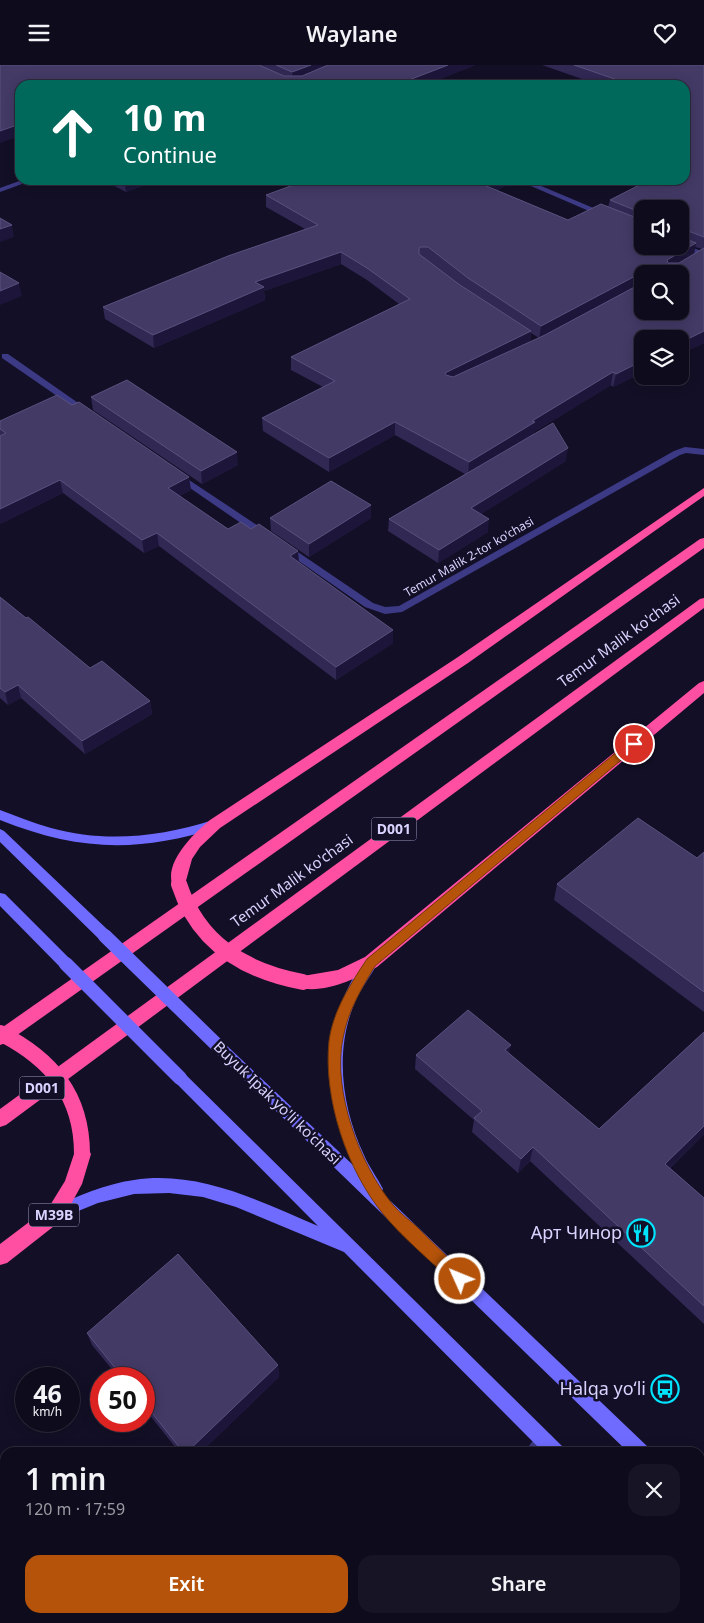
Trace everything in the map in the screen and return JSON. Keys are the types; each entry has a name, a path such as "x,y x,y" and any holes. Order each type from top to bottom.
{"highway":[{"path":"704,491 463,660 215,824 197,840 186,854 180,868 179,884 188,910 214,941 238,959 267,974 303,982 329,980 351,973 371,962 704,686"},
{"name":"Temur Malik ko'chasi","path":"0,1038 704,542"},
{"name":"Temur Malik ko'chasi","path":"0,1119 704,602"},
{"name":"M39B","path":"0,1033 34,1053 59,1079 70,1096 78,1115 82,1134 82,1154 74,1184 56,1213 0,1256"}],"main road":[{"path":"0,815 56,835 73,839 111,843 163,839 215,824"},
{"name":"Buyuk Ipak yo'li ko'chasi","path":"0,835 636,1447"},
{"path":"0,898 351,1248 543,1447"},
{"path":"371,962 356,986 343,1014 336,1040 335,1074 339,1106 357,1157 365,1175 389,1210"},
{"name":"M39B","path":"56,1213 77,1203 113,1191 151,1185 193,1187 234,1198 351,1248"}],"street":[{"path":"0,190 15,185"},
{"path":"533,185 616,219"},
{"path":"689,249 704,255"},
{"path":"696,260 704,255"},
{"path":"5,356 95,418"},
{"name":"Temur Malik 2-tor ko'chasi","path":"169,469 369,605 379,610 391,611 412,604 677,453 685,451 704,452"}],"building":[{"path":"0,65 259,65 284,76 302,76 328,65 448,65 409,80 15,80 15,126 0,131"},
{"path":"276,65 311,65 292,72"},
{"path":"574,65 704,65 704,237 689,231 689,200 634,200 634,210 610,200 639,185 690,185 690,80 618,80"},
{"path":"293,185 484,185 568,220 601,204 634,217 634,255 676,255 667,260 668,263 679,263 704,248 704,331 689,338 689,330 634,330 634,365 616,374 613,372 469,462 395,422 329,458 262,418 335,381 291,357 410,299 341,252 255,282 264,287 153,335 103,307 228,256 318,225 266,195"},
{"path":"0,218 12,225 0,229"},
{"path":"689,240 696,243 689,247"},
{"path":"0,272 19,283 0,291"},
{"path":"127,380 237,452 201,471 91,397"},
{"path":"57,395 72,405 79,402 189,477 168,488 228,529 241,522 251,529 259,524 298,551 290,556 393,630 336,667 157,533 142,540 60,480 0,509 0,436 6,433 0,429 0,421"},
{"path":"553,423 568,448 471,508 489,519 439,550 389,519"},
{"path":"331,481 371,505 309,544 270,518"},
{"path":"0,597 26,618 28,617 90,668 102,661 150,701 82,741 18,685 5,692 0,688"},
{"path":"638,818 697,858 704,852 704,992 557,884"},
{"path":"468,1010 511,1045 505,1050 599,1129 704,1032 704,1126 665,1164 704,1198 704,1306 533,1147 521,1159 474,1118 482,1111 416,1055"},
{"path":"178,1254 278,1365 192,1447 179,1447 155,1417 155,1367 114,1367 87,1333"}],"place":[{"name":"Арт Чинор","path":"641,1233"},
{"name":"Halqa yoʻli","path":"665,1389"}],"route":[{"path":"460,1279 389,1210 365,1175 344,1122 336,1090 335,1058 338,1028 349,999 371,962 634,744"}]}
